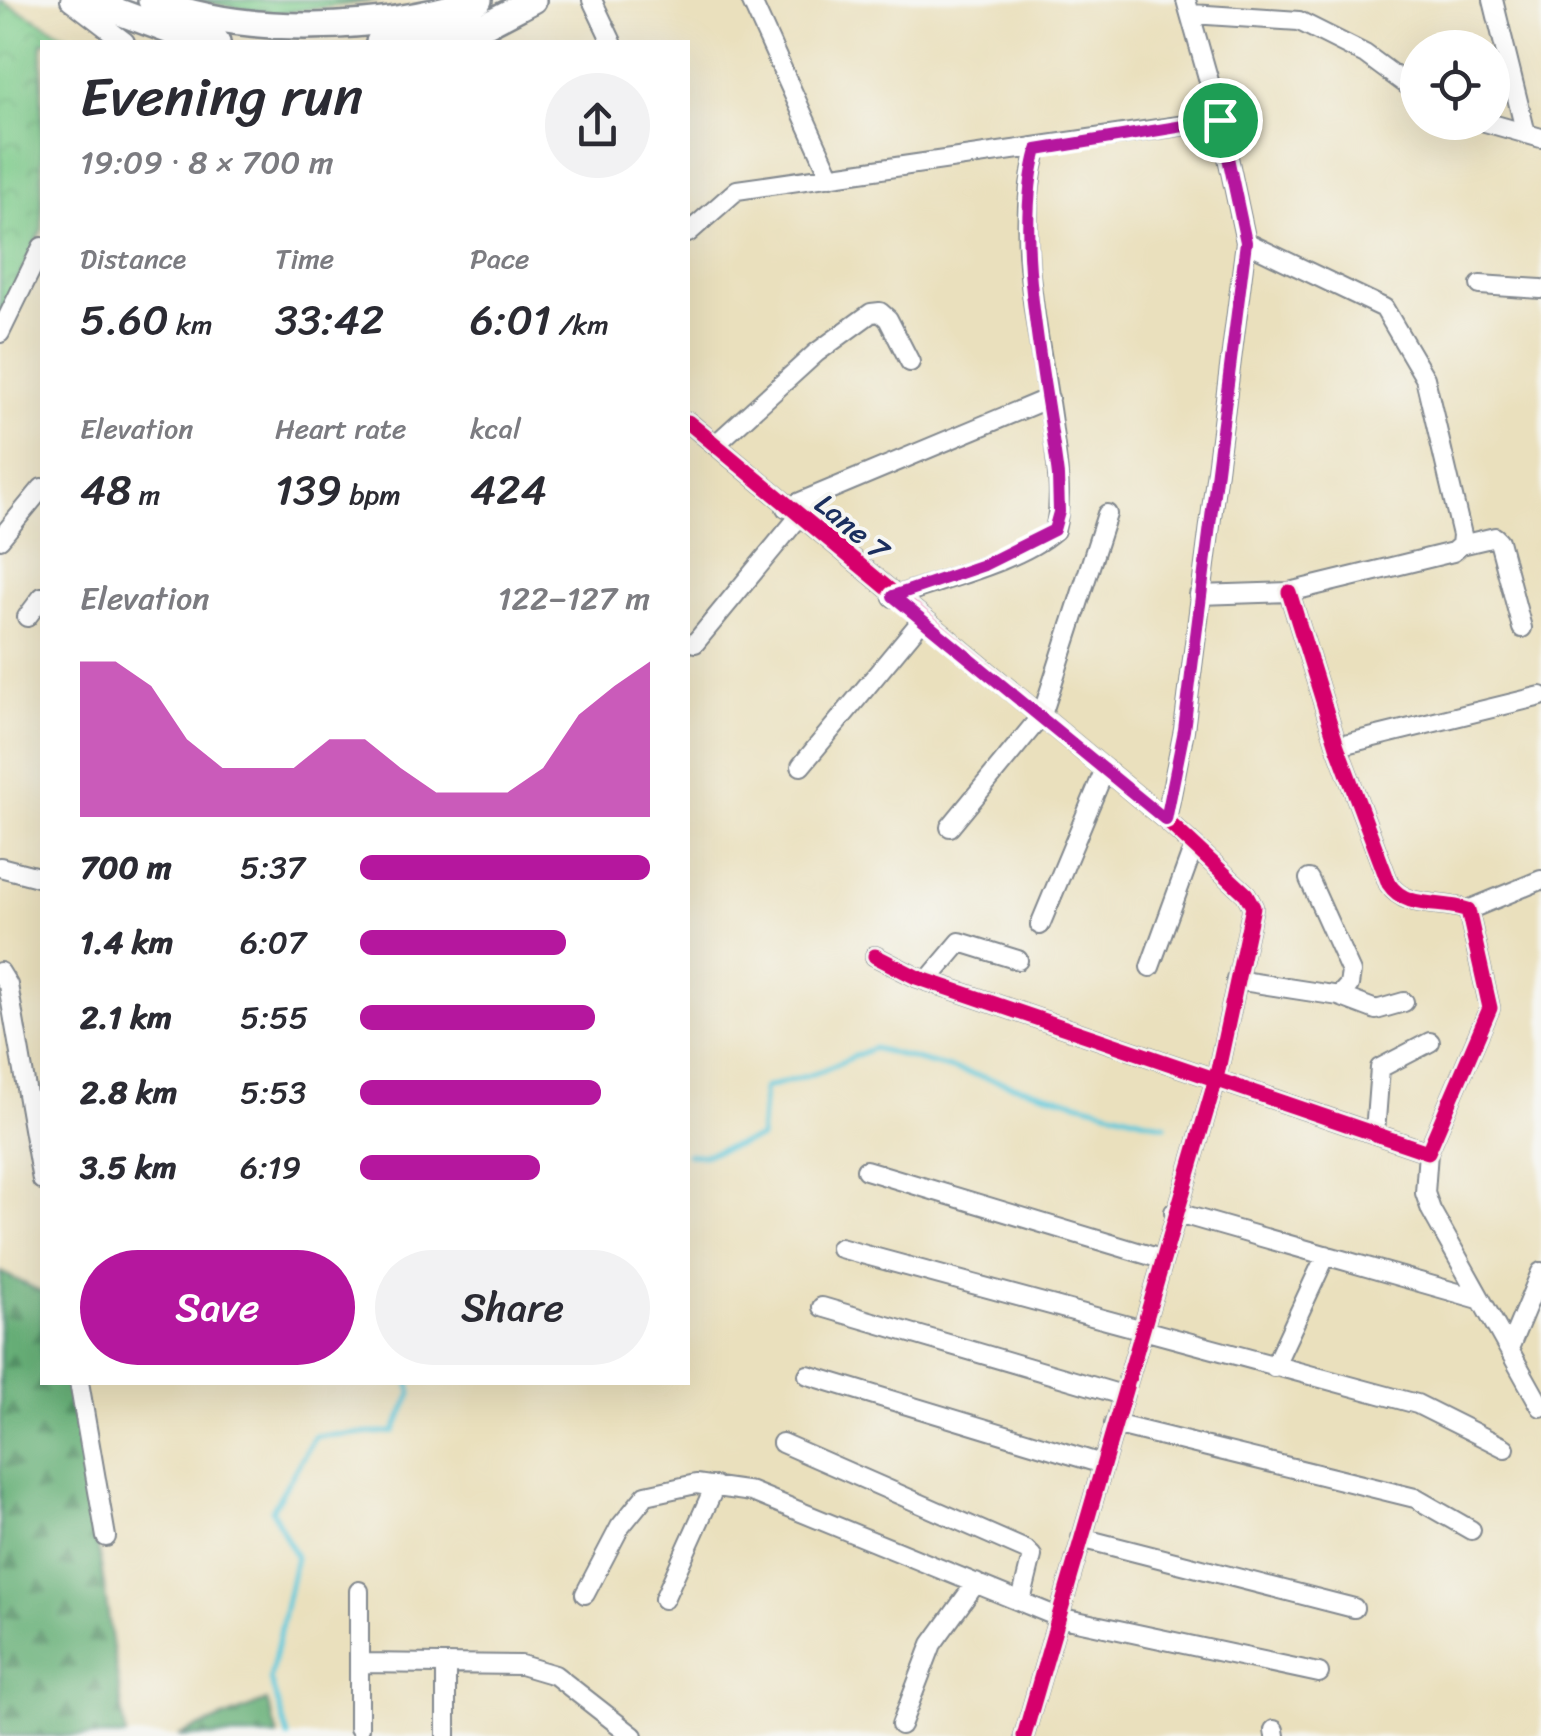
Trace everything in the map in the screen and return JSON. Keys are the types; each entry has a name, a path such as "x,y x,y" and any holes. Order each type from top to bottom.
{"main road":[{"path":"87,0 181,36 205,40"},
{"path":"151,0 265,24 385,20 479,0"},
{"path":"401,40 487,24 533,0"}],"street":[{"path":"70,0 122,40"},
{"path":"592,0 611,40"},
{"path":"752,0 831,177"},
{"path":"1493,0 1533,136"},
{"path":"1166,820 1184,730 1246,242 1220,120 1189,7 1300,21 1365,54 1400,80"},
{"path":"690,231 737,190 1037,150 1220,120"},
{"path":"893,596 984,565 1054,530 1059,512 1058,476 1031,251 1030,177 1037,150"},
{"path":"1246,242 1384,308 1425,378 1462,535 1461,545"},
{"path":"0,333 40,251"},
{"path":"1480,285 1541,289"},
{"path":"715,446 816,353 871,313 888,318 910,362"},
{"path":"695,643 792,513 1049,398"},
{"name":"Lane 7","path":"690,424 792,513 1166,820 1246,894 1253,907 1236,980"},
{"path":"0,539 40,490"},
{"path":"950,827 1042,716 1107,514"},
{"path":"1200,594 1289,592 1453,552 1461,545 1495,537 1522,628"},
{"path":"1289,592 1336,746 1397,896 1468,910 1541,880"},
{"path":"27,616 40,600"},
{"path":"801,766 922,620"},
{"path":"1336,746 1541,696"},
{"path":"1040,925 1105,769"},
{"path":"1150,967 1194,846"},
{"path":"0,867 40,877"},
{"path":"1308,879 1351,972 1349,985 1338,996"},
{"path":"1468,910 1490,1008 1428,1152 1424,1192 1478,1299 1510,1346 1541,1407"},
{"path":"927,981 960,942 1018,960"},
{"path":"875,956 927,981 1428,1152"},
{"path":"0,972 8,985 40,1169"},
{"path":"1024,1736 1174,1212 1216,1079 1236,980 1338,996 1376,1010 1404,1002"},
{"path":"1375,1134 1380,1068 1430,1042"},
{"path":"866,1170 1161,1259"},
{"path":"1174,1212 1478,1299"},
{"path":"840,1248 1417,1404 1505,1448"},
{"path":"1274,1367 1326,1256"},
{"path":"1510,1346 1541,1272"},
{"path":"822,1307 1122,1395"},
{"path":"808,1375 1102,1464"},
{"path":"80,1385 106,1536"},
{"path":"1114,1424 1415,1498 1450,1514 1471,1530"},
{"path":"782,1444 1026,1550 1032,1556 1021,1601"},
{"path":"585,1594 620,1527 646,1494 696,1484 715,1486 752,1492 1058,1616 1318,1673"},
{"path":"664,1599 715,1486"},
{"path":"1081,1538 1354,1608"},
{"path":"901,1724 932,1644 976,1583"},
{"path":"360,1592 360,1728"},
{"path":"360,1664 520,1664 555,1674 634,1736"},
{"path":"446,1664 446,1736"}],"green space":[{"path":"0,0 74,40 40,40 40,233 0,319"},
{"path":"191,0 380,0 274,14"},
{"path":"0,1272 40,1291 40,1385 74,1385 126,1736 0,1736"},
{"path":"267,1701 278,1736 178,1736"}],"waterway":[{"path":"690,1154 703,1155 760,1138 764,1088 817,1073 873,1048 1165,1125"},
{"path":"288,1736 270,1679 296,1557 272,1510 315,1436 394,1432 412,1394 410,1385"}],"cycle path":[{"path":"690,424 1166,820 1246,894 1253,907 1216,1079 1024,1736"},
{"path":"875,956 916,977 1428,1152 1490,1008 1468,910 1414,901 1389,884 1337,746 1289,592"}],"route":[{"path":"1220,120 1246,242 1214,466 1184,730 1166,820 893,596 984,565 1045,538 1054,530 1059,512 1058,476 1031,251 1030,177 1037,150 1220,120"}]}
